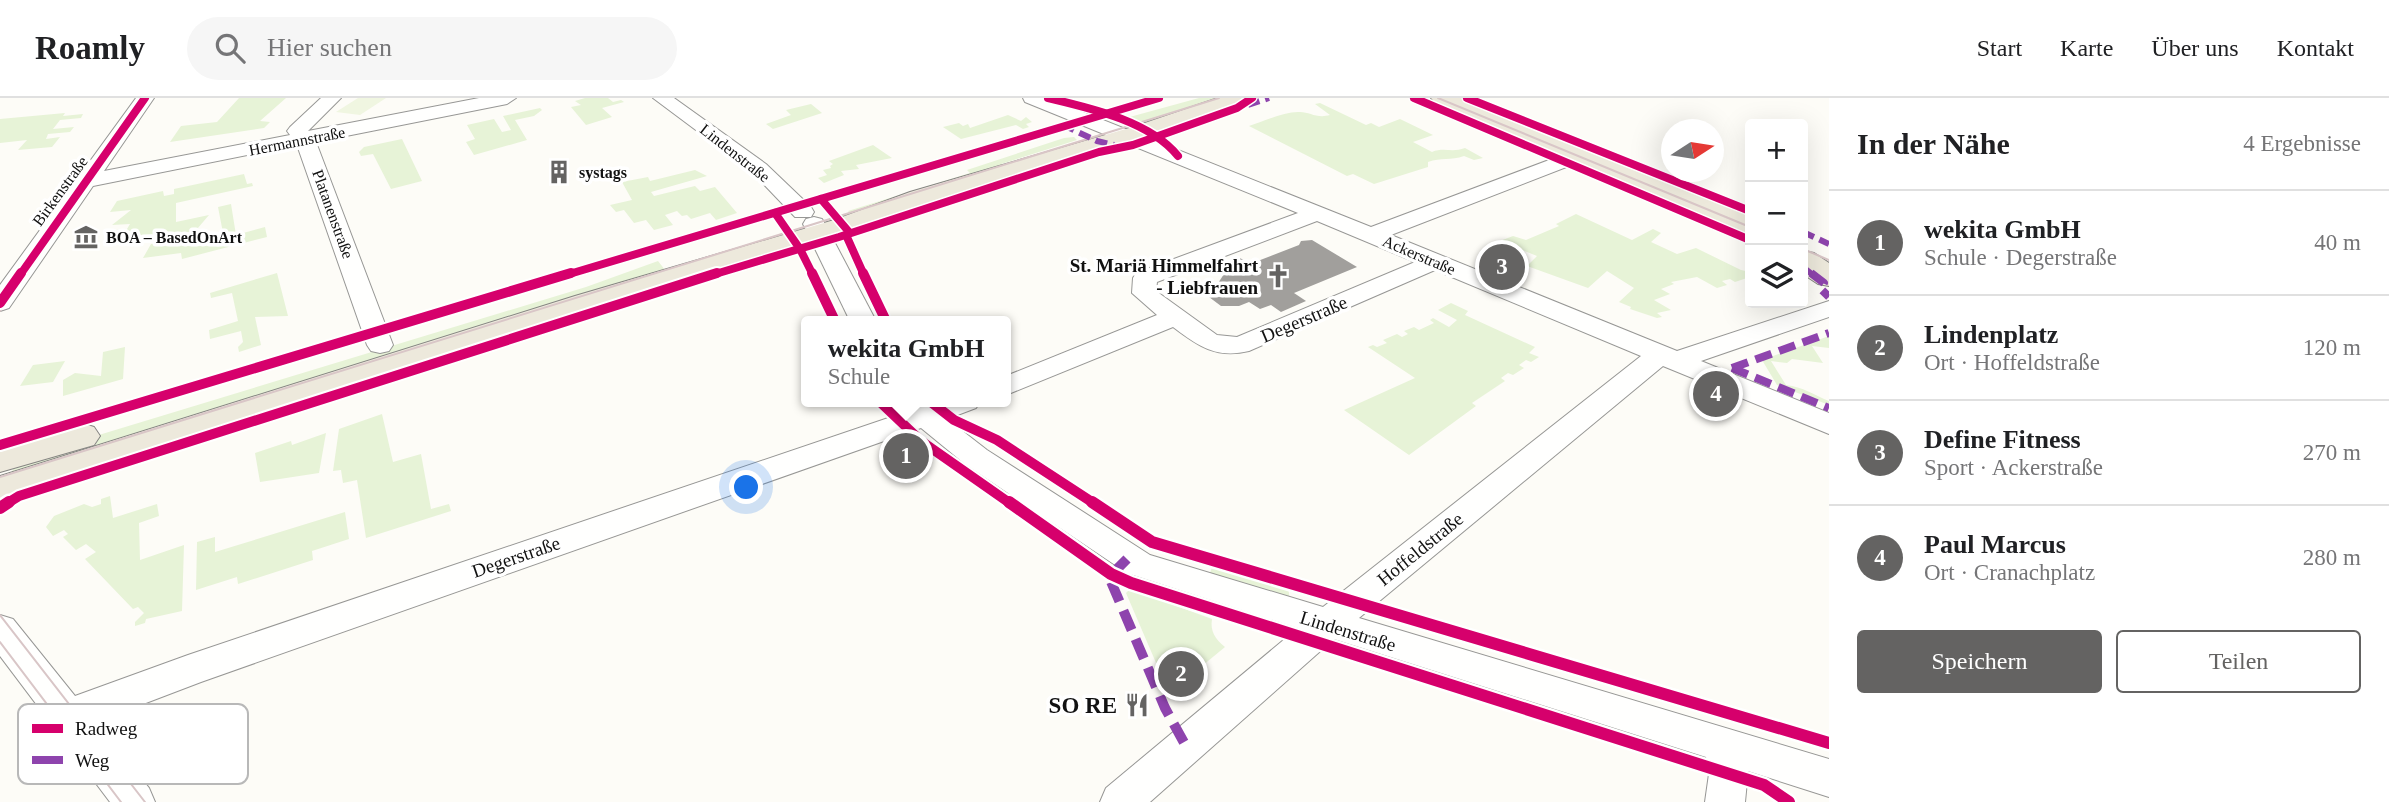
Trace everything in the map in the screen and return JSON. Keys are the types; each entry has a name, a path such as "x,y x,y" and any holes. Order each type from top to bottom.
{"main road":[{"path":"0,491 145,442 586,303 686,275 821,217 942,179 949,171 1093,124 1188,98"},
{"path":"0,459 380,345 1127,136 1244,98"},
{"path":"1443,98 1745,224"},
{"path":"1008,170 1018,161 1094,137 1093,124"},
{"path":"1808,249 1829,258"},
{"path":"1808,263 1829,277"}],"street":[{"name":"Birkenstraße","path":"0,303 145,98"},
{"path":"305,139 297,131 332,98"},
{"name":"Hermannstraße","path":"87,181 507,98"},
{"name":"Lindenstraße","path":"662,98 759,168 812,223 860,316"},
{"name":"Ackerstraße","path":"1032,98 1829,424"},
{"name":"Platanenstraße","path":"305,139 380,345"},
{"path":"1371,235 1580,155"},
{"name":"Degerstraße","path":"1318,213 1145,278 1144,293 1210,343 1240,345 1435,262"},
{"name":"Hoffeldstraße","path":"1120,802 1327,624 1667,358 1829,309"},
{"path":"1011,384 1175,317"},
{"name":"Degerstraße","path":"99,704 823,450 916,410 935,407"},
{"name":"Lindenstraße","path":"916,410 976,457 1128,559 1327,624 1829,778"},
{"path":"0,629 58,704"},
{"path":"1724,747 1729,774 1726,802"},
{"path":"121,784 135,802"}],"green space":[{"path":"239,98 286,98 260,121 270,122 264,128 170,142 181,126 217,122"},
{"path":"358,98 386,98 360,115 336,112"},
{"path":"608,98 613,102 624,102 602,108 612,117 586,125 571,107 581,105 575,101"},
{"path":"1199,98 1226,98 1141,124 1126,118"},
{"path":"1320,103 1366,125 1371,123 1379,127 1400,119 1433,135 1413,142 1432,152 1465,148 1483,158 1474,160 1464,156 1428,162 1428,167 1374,184 1353,174 1347,176 1249,126 1292,112 1330,115 1315,104"},
{"path":"811,104 822,113 773,129 766,124 791,115 786,110"},
{"path":"540,108 542,110 534,116 515,120 527,140 474,155 466,142 475,139 467,125 494,119 502,132 511,130 503,116"},
{"path":"65,113 63,116 83,114 81,118 60,120 53,129 74,127 70,132 48,134 46,139 60,137 52,147 18,150 27,140 0,143 0,119"},
{"path":"1008,115 1021,121 1026,117 1032,122 1026,124 1029,127 1023,129 1016,125 961,139 943,127 959,123 963,126 968,124 970,128"},
{"path":"1074,137 1077,140 1001,164 1004,167 851,215 848,211 970,173 967,170 1064,138"},
{"path":"402,139 422,181 391,189 373,154 361,156 359,152 364,147"},
{"path":"873,145 892,158 856,165 859,169 841,171 844,175 824,183 818,178 827,175 823,170 831,168 833,164 829,161"},
{"path":"695,170 707,176 651,192 654,196 695,186 700,191 715,187 737,213 716,220 710,213 691,219 677,211 665,215 673,225 654,230 646,220 634,223 624,210 616,212 610,205 632,200 622,182 648,177 650,181"},
{"path":"244,174 247,184 252,183 253,186 176,203 176,222 209,215 186,242 223,233 218,207 231,204 236,235 265,227 267,237 182,259 181,253 143,258 151,244 167,242 172,232 109,239 116,230 127,229 130,224 112,225 131,210 110,212 117,201 163,191 164,196 174,194 174,189"},
{"path":"1576,214 1632,240 1653,229 1661,233 1651,242 1677,254 1696,248 1745,271 1745,279 1735,282 1730,279 1722,281 1727,285 1717,288 1697,277 1671,282 1674,284 1661,289 1670,294 1654,300 1671,310 1657,313 1662,317 1657,318 1630,309 1631,307 1619,302 1634,288 1607,271 1588,288 1527,266 1537,256 1500,241 1513,236 1526,240 1559,226 1556,224"},
{"path":"658,261 669,275 12,477 13,464 0,465 586,287"},
{"path":"277,273 288,316 255,317 261,345 239,352 238,347 243,342 241,331 210,339 209,330 238,321 232,293 211,298 210,293"},
{"path":"1451,303 1468,311 1465,315 1535,347 1529,353 1539,357 1531,362 1526,360 1519,365 1524,368 1501,378 1505,381 1472,403 1476,406 1409,455 1344,410 1415,378 1368,347 1387,343 1383,340 1397,334 1402,337 1408,334 1404,331 1414,327 1419,330 1434,323 1430,320 1433,318 1449,327 1457,320 1438,310"},
{"path":"1829,336 1829,348 1812,346 1823,363 1792,359 1787,363 1771,361 1786,385 1803,389 1829,401 1829,405 1777,385 1762,360"},
{"path":"125,347 123,379 63,396 63,380 75,373 101,376 103,352"},
{"path":"65,361 53,382 20,386 33,365"},
{"path":"382,414 393,462 421,454 431,509 449,504 451,511 366,538 357,480 343,483 341,470 333,471 339,429"},
{"path":"326,433 319,473 260,482 255,453 291,441 292,445"},
{"path":"110,496 113,518 157,504 159,516 139,523 140,560 184,545 182,611 146,619 145,623 135,626 135,622 144,613 138,607 133,609 85,559 96,552 86,544 76,550 63,537 68,534 64,530 53,536 46,527 54,516 84,504 92,507 101,504 101,499"},
{"path":"345,512 349,539 312,551 313,560 238,584 237,577 196,590 197,542 215,537 215,552"},
{"path":"1213,564 1288,586 1290,601 1209,576"},
{"path":"1130,589 1212,619 1214,635 1225,647 1174,689 1166,686 1126,593"}],"building":[{"name":"St. Mariä Himmelfahrt - Liebfrauen","path":"1312,240 1357,267 1294,293 1306,301 1281,312 1271,305 1260,309 1249,302 1239,306 1221,306 1209,297 1224,274 1214,267 1240,258 1250,264 1299,245 1301,241"}],"tram line":[{"path":"0,311 149,98"},
{"path":"0,477 1219,98"},
{"path":"1438,98 1745,225"},
{"path":"1808,251 1829,260"},
{"path":"0,615 69,704"},
{"path":"0,642 47,704"},
{"path":"107,784 121,802"},
{"path":"131,784 145,802"}],"marked path":[{"path":"1248,105 1269,98"},
{"path":"1063,125 1097,141 1114,145"},
{"path":"1808,234 1829,244"},
{"path":"1808,271 1824,283 1821,289 1829,297"},
{"path":"1732,368 1829,333"},
{"path":"1732,368 1829,408"},
{"path":"1127,559 1109,577 1165,708 1187,748"}],"cycle path":[{"path":"0,303 145,98"},
{"path":"1048,98 1099,112 1139,128 1157,137 1178,156"},
{"path":"0,445 808,201 976,153 1068,123 1159,98"},
{"path":"0,508 19,496 1099,152 1133,145 1237,108 1252,98"},
{"path":"1414,98 1745,238"},
{"path":"1467,98 1745,209"},
{"path":"821,199 849,232 846,235 848,241 884,316"},
{"path":"775,213 800,249 833,316"},
{"path":"885,407 921,441 1111,574 1131,583 1764,785 1789,802"},
{"path":"937,407 954,420 997,440 1152,542 1829,743"}],"place":[{"name":"systags","path":"559,172"},
{"name":"BOA – BasedOnArt","path":"86,237"},
{"name":"Define Fitness","path":"1502,267"},
{"name":"St. Mariä Himmelfahrt - Liebfrauen","path":"1278,276"},
{"name":"Paul Marcus","path":"1716,394"},
{"name":"wekita GmbH","path":"906,456"},
{"name":"Lindenplatz","path":"1181,674"},
{"name":"SO RE","path":"1137,705"}]}
